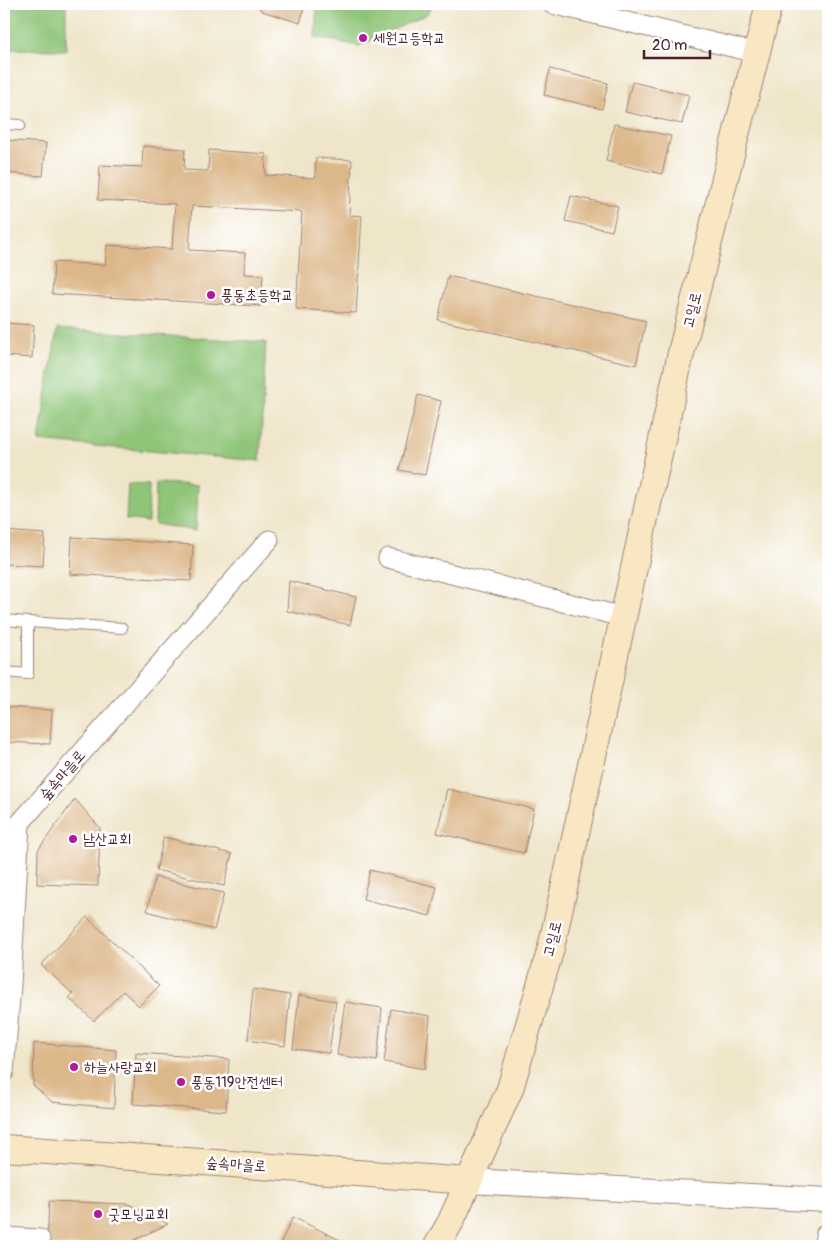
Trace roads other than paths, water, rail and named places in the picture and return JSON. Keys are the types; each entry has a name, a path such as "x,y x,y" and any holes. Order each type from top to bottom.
{"main road":[{"name":"고일로","path":"437,1246 451,1221 510,1089 551,948 681,353 769,4"},
{"name":"숲속마을로","path":"4,1148 469,1181"}],"street":[{"path":"552,4 757,53"},
{"name":"숲속마을로","path":"4,1072 12,822 269,540"},
{"path":"388,558 623,617"},
{"path":"469,1181 828,1200"},
{"path":"826,1246 828,1234"},
{"path":"4,1237 40,1239 40,1246"}],"lane":[{"path":"4,124 20,125"},
{"path":"4,620 122,628"},
{"path":"4,672 28,674 28,622"}],"place":[{"name":"세원고등학교","path":"363,38"},
{"name":"풍동초등학교","path":"211,295"},
{"name":"남산교회","path":"73,839"},
{"name":"하늘사랑교회","path":"74,1067"},
{"name":"풍동119안전센터","path":"181,1082"},
{"name":"굿모닝교회","path":"98,1214"}]}
